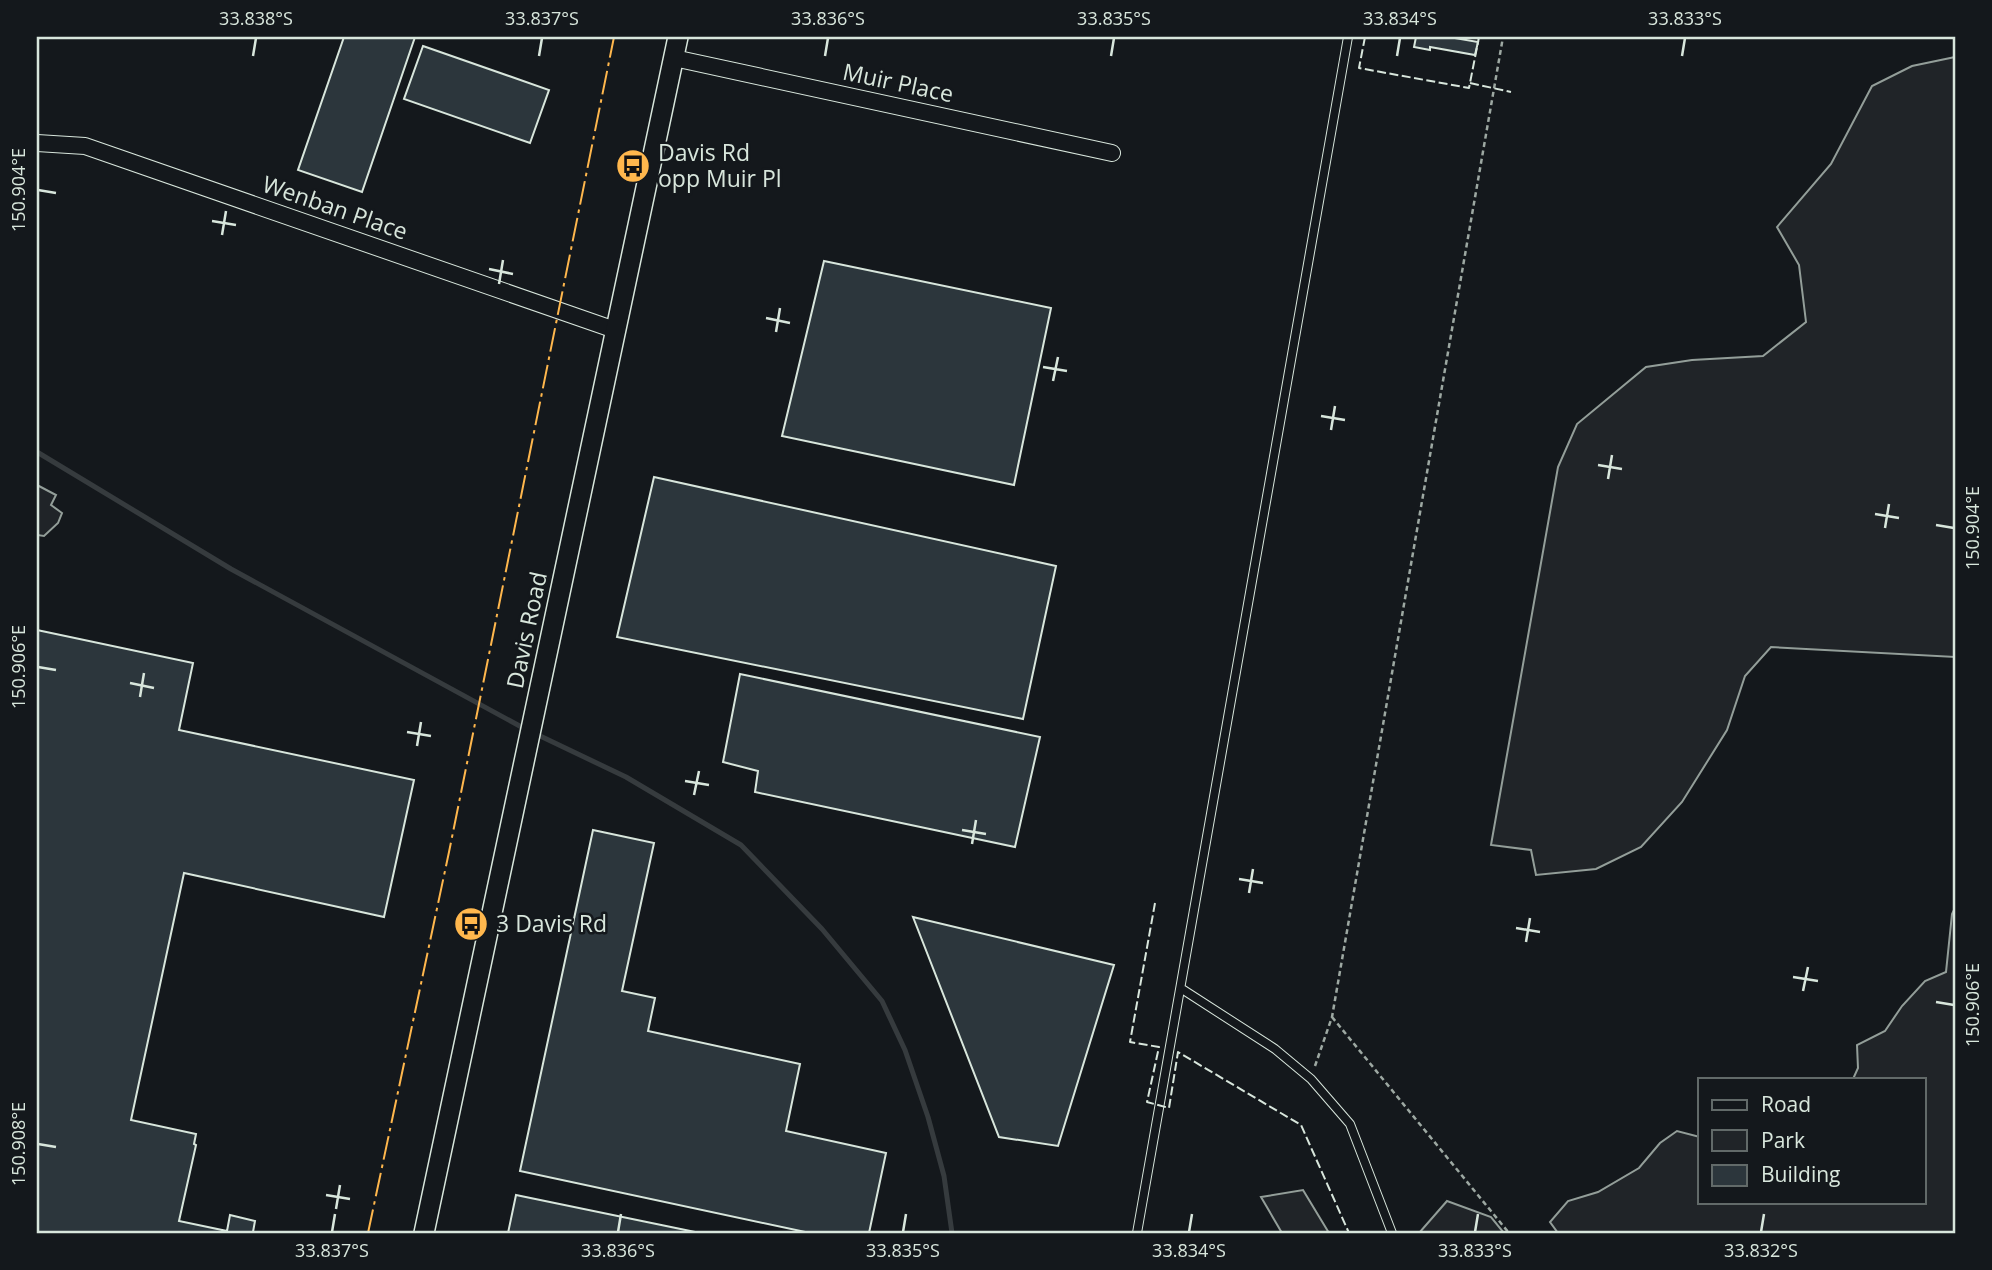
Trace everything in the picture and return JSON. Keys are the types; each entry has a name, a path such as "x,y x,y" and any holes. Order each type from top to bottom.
{"street":[{"name":"Davis Road","path":"424,1233 678,37"},
{"name":"Muir Place","path":"674,58 1112,153"},
{"name":"Wenban Place","path":"37,143 85,146 615,330"}],"lane":[{"path":"1137,1233 1348,37"},
{"path":"1182,989 1275,1049 1311,1079 1350,1124 1392,1233"}],"path":[{"path":"1311,1079 1332,1017 1503,37"},
{"path":"1332,1017 1509,1233"}],"green space":[{"path":"1955,57 1955,657 1771,647 1745,676 1727,730 1682,802 1641,847 1596,869 1536,875 1531,850 1491,845 1558,467 1577,424 1646,367 1692,360 1763,356 1806,322 1799,265 1777,227 1831,164 1872,86 1912,66"},
{"path":"37,485 56,495 51,505 62,513 58,523 44,536 37,535"},
{"path":"1955,908 1955,1233 1558,1233 1550,1222 1568,1201 1598,1192 1639,1168 1660,1143 1677,1131 1698,1136 1698,1204 1926,1204 1926,1078 1853,1078 1858,1068 1857,1045 1885,1031 1902,1006 1925,981 1946,972 1952,914"},
{"path":"1303,1190 1329,1233 1282,1233 1261,1197"},
{"path":"1447,1201 1491,1217 1504,1233 1419,1233"}],"building":[{"path":"344,37 415,37 362,192 298,170"},
{"path":"1416,37 1449,37 1478,42 1475,55 1414,47"},
{"path":"423,46 549,90 530,143 404,99"},
{"path":"824,261 1051,308 1014,485 782,436"},
{"path":"654,477 1056,566 1023,719 617,637"},
{"path":"37,630 193,663 179,730 414,780 384,917 184,873 131,1120 196,1134 196,1145 179,1221 227,1231 230,1215 255,1221 253,1232 259,1233 37,1233"},
{"path":"740,674 1040,737 1015,847 755,792 758,771 723,762"},
{"path":"593,830 654,843 622,991 655,998 648,1031 800,1064 786,1131 886,1153 869,1233 810,1233 520,1171"},
{"path":"913,917 1114,965 1058,1146 999,1137"},
{"path":"516,1195 700,1233 508,1233"}],"waterway":[{"path":"37,452 231,569 527,730"},
{"path":"536,734 626,777 741,845 822,929 882,1001 905,1050 928,1117 944,1176 952,1233"}],"fence":[{"path":"1365,37 1359,68 1469,88 1479,37"},
{"path":"1470,83 1511,92"},
{"path":"1155,903 1130,1042 1159,1047 1147,1102 1169,1108 1178,1052 1301,1125 1349,1233"}],"power":[{"path":"368,1233 449,852 614,37"}],"place":[{"name":"Davis Rd opp Muir Pl","path":"633,166"},
{"name":"3 Davis Rd","path":"471,924"}]}
